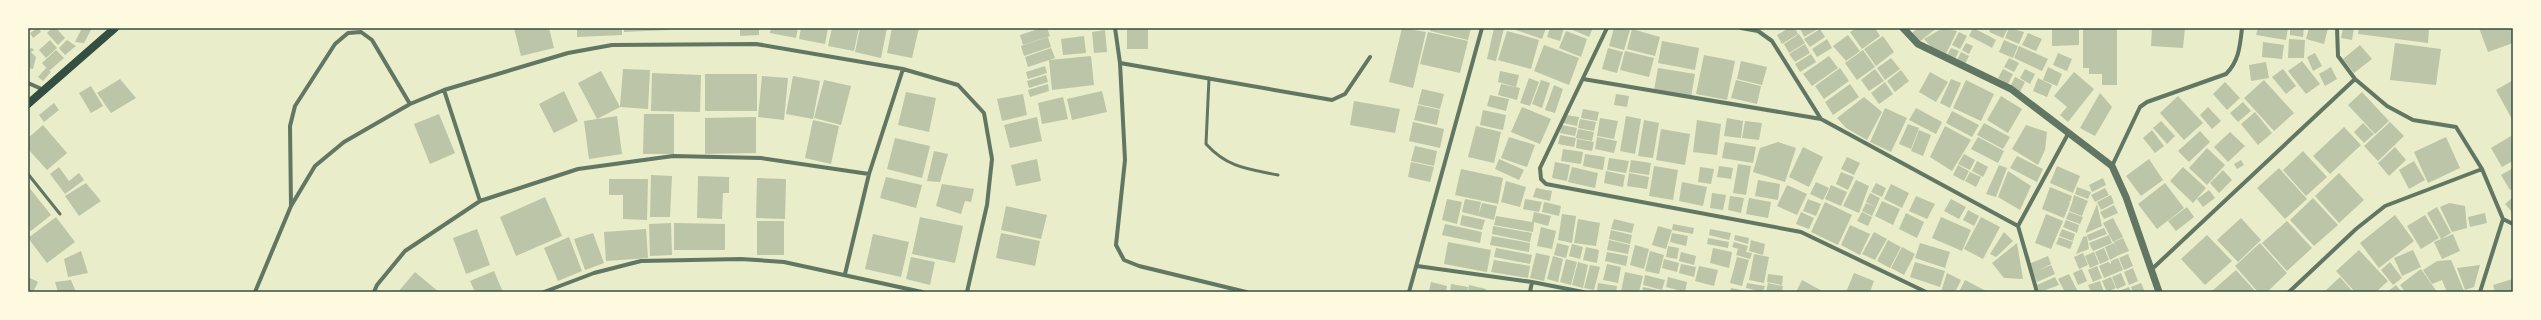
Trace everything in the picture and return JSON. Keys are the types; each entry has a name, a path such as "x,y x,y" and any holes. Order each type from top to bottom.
{"main road":[{"path":"28,104 115,28"}],"street":[{"path":"1115,28 1120,63 1125,165 1116,245 1124,260 1139,266 1246,292"},
{"path":"1409,292 1482,28"},
{"path":"1607,28 1540,168 1541,179 1552,187 1801,232 1926,292"},
{"path":"1741,28 1758,31 1772,41 1821,119"},
{"path":"1903,28 1918,44 2011,89 2068,134 2112,166 2159,292"},
{"path":"2112,166 2140,107 2146,102 2226,74 2233,67 2239,53 2242,28"},
{"path":"2337,28 2338,56 2355,79 2387,106 2413,120 2456,127 2482,169 2503,219 2480,292"},
{"path":"291,206 290,126 295,106 335,44 348,33 362,32 372,40 410,104"},
{"path":"254,292 291,206 315,166 344,142 410,104 444,90 568,53 612,45 756,44 903,69 958,85 984,113 992,159 987,205 967,292"},
{"path":"1120,63 1332,100 1345,94 1370,57"},
{"path":"844,274 869,174 903,69"},
{"path":"1583,79 1821,119 2018,226"},
{"path":"2151,270 2355,79"},
{"path":"28,83 45,90"},
{"path":"444,90 480,201"},
{"path":"2037,292 2018,226 2068,134"},
{"path":"374,292 377,285 404,252 480,201 578,169 672,156 761,158 869,174"},
{"path":"2289,292 2356,229 2385,206 2482,169"},
{"path":"2503,219 2513,224"},
{"path":"544,292 594,273 641,261 741,259 784,262 922,292"},
{"path":"1417,266 1532,282 1583,292"},
{"path":"1530,292 1532,282"}],"lane":[{"path":"1209,78 1206,144 1217,156 1238,168 1278,175"},
{"path":"28,174 60,214"}],"building":[{"path":"38,28 41,32 33,38 30,33"},
{"path":"52,28 56,28 65,38 58,45 47,33"},
{"path":"82,28 92,28 84,43 75,42"},
{"path":"514,28 549,28 554,48 521,56"},
{"path":"577,28 622,28 622,35 577,37"},
{"path":"624,28 669,28 669,30 624,32"},
{"path":"740,28 759,28 759,35 740,36"},
{"path":"771,28 798,28 796,38 770,33"},
{"path":"801,28 828,28 825,44 799,39"},
{"path":"832,28 859,28 854,51 828,46"},
{"path":"860,28 887,28 881,58 855,52"},
{"path":"892,28 919,28 912,58 887,53"},
{"path":"1041,28 1047,28 1050,36 1023,45 1020,35"},
{"path":"1127,28 1148,28 1148,49 1127,49"},
{"path":"1402,28 1426,32 1413,88 1389,82"},
{"path":"1431,28 1471,28 1468,40 1430,31"},
{"path":"1494,28 1504,28 1496,61 1487,59"},
{"path":"1516,28 1546,28 1542,39 1516,30"},
{"path":"1550,28 1564,28 1560,41 1547,37"},
{"path":"1568,28 1593,28 1589,37"},
{"path":"1614,28 1630,30 1624,50 1609,46"},
{"path":"1789,28 1795,28 1798,34 1782,44 1777,35"},
{"path":"1800,28 1819,28 1804,37"},
{"path":"1857,28 1875,28 1880,36 1862,49 1850,32"},
{"path":"1918,28 1937,28 1919,42 1912,33"},
{"path":"1943,28 1957,31 1946,54 1932,48 1924,39"},
{"path":"1973,28 1989,36 1985,44 1969,36"},
{"path":"1991,28 2008,28 2003,38 1989,32"},
{"path":"2009,28 2024,32 2019,44 2005,38"},
{"path":"2052,28 2079,28 2079,45 2052,46"},
{"path":"2083,28 2117,28 2117,85 2102,85 2102,74 2089,74 2089,68 2083,68"},
{"path":"2152,28 2185,28 2183,48 2151,46"},
{"path":"2258,28 2288,28 2286,40 2256,35"},
{"path":"2290,28 2304,28 2303,37 2290,35"},
{"path":"2309,28 2328,28 2324,44 2306,39"},
{"path":"2343,28 2354,28 2352,40 2341,38"},
{"path":"2359,28 2429,28 2428,43 2358,34"},
{"path":"2479,28 2513,28 2513,43 2488,52"},
{"path":"1632,29 1660,37 1655,56 1627,49"},
{"path":"1820,29 1825,37 1810,47 1804,39"},
{"path":"1105,30 1107,52 1094,53 1092,32"},
{"path":"1507,31 1539,40 1531,69 1498,60"},
{"path":"1566,31 1587,39 1581,57 1559,48"},
{"path":"1428,32 1468,41 1460,73 1420,64"},
{"path":"1959,32 1967,36 1960,49 1952,45"},
{"path":"2028,33 2042,39 2036,51 2022,45"},
{"path":"1799,34 1805,43 1789,53 1784,44"},
{"path":"1848,35 1860,51 1846,61 1833,46"},
{"path":"1084,36 1086,53 1063,55 1061,39"},
{"path":"1883,36 1894,52 1876,66 1864,49"},
{"path":"1989,36 1996,40 1992,48 1985,44"},
{"path":"1048,37 1051,47 1024,56 1021,46"},
{"path":"1827,39 1832,48 1817,57 1812,49"},
{"path":"2289,39 2305,40 2304,58 2288,58"},
{"path":"50,40 57,48 46,58 39,50"},
{"path":"67,40 76,46 65,55 59,48"},
{"path":"2004,40 2018,46 2013,58 1999,52"},
{"path":"1662,41 1699,48 1695,70 1658,63"},
{"path":"2263,42 2284,45 2282,59 2262,57"},
{"path":"1966,43 1973,46 1969,54 1962,50"},
{"path":"2395,43 2441,49 2436,85 2390,80"},
{"path":"1805,44 1810,53 1795,62 1789,54"},
{"path":"1544,45 1579,58 1569,85 1534,71"},
{"path":"2360,45 2372,59 2354,73 2343,59"},
{"path":"2019,46 2048,59 2042,71 2014,58"},
{"path":"32,48 34,50 31,52 36,57 33,69 28,68 28,49"},
{"path":"1051,48 1055,58 1028,67 1025,57"},
{"path":"1608,48 1623,52 1617,73 1602,69"},
{"path":"1951,48 1959,51 1955,59 1947,55"},
{"path":"56,50 64,58 49,71 42,63"},
{"path":"1863,50 1875,67 1857,80 1845,63"},
{"path":"1625,51 1654,58 1649,77 1620,70"},
{"path":"1961,52 1969,56 1965,64 1957,60"},
{"path":"2058,53 2072,59 2067,71 2053,65"},
{"path":"2315,53 2322,66 2313,71 2307,57"},
{"path":"1811,54 1816,62 1800,72 1795,64"},
{"path":"1704,55 1735,61 1727,100 1696,94"},
{"path":"1091,56 1094,85 1052,90 1049,60"},
{"path":"1829,56 1838,68 1812,86 1803,74"},
{"path":"1891,58 1900,69 1885,80 1877,68"},
{"path":"2009,58 2019,63 2014,72 2004,67"},
{"path":"1741,61 1767,67 1762,85 1737,79"},
{"path":"2302,61 2320,84 2306,94 2288,71"},
{"path":"2266,62 2269,78 2251,81 2249,65"},
{"path":"1045,66 1047,73 1028,79 1026,72"},
{"path":"2048,67 2062,74 2057,86 2043,80"},
{"path":"2331,67 2337,79 2325,86 2319,74"},
{"path":"46,68 51,72 43,81 38,77"},
{"path":"1658,68 1695,74 1691,97 1654,90"},
{"path":"1840,68 1849,81 1824,99 1815,86"},
{"path":"623,69 650,70 648,109 620,107"},
{"path":"1875,69 1884,81 1869,91 1861,80"},
{"path":"2003,69 2013,74 2008,84 1998,78"},
{"path":"2025,69 2035,74 2030,84 2020,78"},
{"path":"2283,69 2296,86 2286,94 2272,77"},
{"path":"1901,70 1909,81 1895,92 1887,81"},
{"path":"601,71 620,107 597,119 578,83"},
{"path":"1500,71 1519,75 1516,87 1498,82"},
{"path":"1930,72 1948,82 1936,102 1919,92"},
{"path":"2074,72 2094,89 2068,122 2060,115 2067,107 2054,96"},
{"path":"652,73 701,75 700,112 651,111"},
{"path":"705,74 757,74 757,111 705,111"},
{"path":"1046,75 1048,82 1029,88 1027,81"},
{"path":"762,76 788,78 784,120 758,117"},
{"path":"793,76 820,81 813,119 786,114"},
{"path":"2015,77 2025,82 2020,92 2010,87"},
{"path":"1529,78 1539,82 1530,106 1520,103"},
{"path":"2038,78 2052,85 2047,97 2033,91"},
{"path":"120,79 136,98 111,113 97,93"},
{"path":"1951,79 1961,83 1950,108 1940,103"},
{"path":"824,80 851,86 841,125 814,118"},
{"path":"1541,80 1550,83 1542,108 1532,104"},
{"path":"1736,80 1761,86 1757,104 1731,98"},
{"path":"1966,80 1994,94 1981,121 1953,108"},
{"path":"2264,80 2294,113 2274,131 2244,98"},
{"path":"2513,80 2513,121 2496,90"},
{"path":"1885,82 1893,94 1879,104 1871,93"},
{"path":"2225,82 2240,98 2227,110 2213,94"},
{"path":"1048,84 1049,91 1030,97 1028,90"},
{"path":"1501,84 1520,88 1517,100 1498,95"},
{"path":"1850,84 1859,97 1833,115 1825,102"},
{"path":"1554,85 1563,89 1555,113 1545,110"},
{"path":"91,86 103,106 91,113 79,93"},
{"path":"1422,89 1444,94 1440,109 1418,104"},
{"path":"564,91 578,121 554,133 539,104"},
{"path":"1102,91 1107,112 1072,120 1067,99"},
{"path":"906,92 936,98 929,132 898,125"},
{"path":"2362,92 2389,121 2375,134 2348,105"},
{"path":"2100,93 2112,107 2095,136 2080,128"},
{"path":"1023,94 1027,115 1002,121 997,99"},
{"path":"1616,94 1629,96 1627,107 1614,105"},
{"path":"1490,95 1509,99 1506,111 1487,106"},
{"path":"2001,96 2022,109 2008,133 1987,120"},
{"path":"2178,96 2203,123 2184,140 2160,113"},
{"path":"1063,97 1068,119 1042,124 1038,103"},
{"path":"1864,97 1882,112 1867,140 1846,128 1837,118"},
{"path":"1354,101 1400,109 1395,133 1350,125"},
{"path":"2243,102 2251,111 2238,122 2230,113"},
{"path":"54,103 59,110 44,122 39,115"},
{"path":"1418,105 1440,110 1437,125 1414,120"},
{"path":"1522,107 1551,119 1540,144 1511,132"},
{"path":"2208,107 2221,121 2212,129 2200,115"},
{"path":"1885,108 1907,118 1891,152 1870,142"},
{"path":"1916,108 1942,122 1936,134 1909,120"},
{"path":"1583,109 1599,112 1597,121 1581,118"},
{"path":"1483,110 1506,115 1503,130 1480,125"},
{"path":"1952,111 1979,125 1972,137 1946,123"},
{"path":"2255,112 2272,133 2258,145 2241,124"},
{"path":"439,114 455,153 430,164 414,124"},
{"path":"644,114 674,114 674,154 643,154"},
{"path":"1566,115 1579,117 1577,126 1563,123"},
{"path":"617,116 622,154 589,159 584,121"},
{"path":"1626,116 1641,119 1635,154 1620,151"},
{"path":"756,117 756,153 705,154 705,118"},
{"path":"1037,117 1042,141 1010,148 1004,125"},
{"path":"1600,118 1618,121 1614,139 1597,136"},
{"path":"1727,118 1743,121 1741,138 1724,136"},
{"path":"1580,119 1596,122 1594,131 1578,128"},
{"path":"813,120 839,126 831,164 805,158"},
{"path":"1644,120 1659,123 1653,158 1638,156"},
{"path":"1697,120 1721,124 1717,155 1693,152"},
{"path":"1745,121 1762,123 1759,140 1742,138"},
{"path":"2161,121 2175,136 2167,144 2153,128"},
{"path":"1413,122 1444,129 1440,148 1409,141"},
{"path":"2390,122 2404,136 2378,161 2364,146"},
{"path":"1984,123 2010,137 2003,149 1977,135"},
{"path":"2363,123 2374,134 2364,143 2354,132"},
{"path":"1908,124 1919,128 1911,149 1899,144"},
{"path":"43,125 67,153 47,170 28,149 28,138"},
{"path":"1562,125 1577,128 1575,136 1560,133"},
{"path":"2026,125 2047,132 2045,150 2038,165 2012,149"},
{"path":"1476,126 1501,132 1494,163 1468,157"},
{"path":"1945,126 1971,140 1952,171 1930,157"},
{"path":"2344,127 2361,145 2330,174 2313,156"},
{"path":"1578,129 1594,132 1592,141 1576,138"},
{"path":"1661,129 1690,134 1685,165 1656,160"},
{"path":"1919,130 1931,135 1923,156 1911,151"},
{"path":"2152,130 2164,146 2155,153 2143,138"},
{"path":"2200,131 2210,142 2189,162 2178,151"},
{"path":"2230,132 2245,146 2228,162 2214,147"},
{"path":"1560,135 1576,138 1574,147 1558,144"},
{"path":"2511,136 2513,161 2502,167 2491,148"},
{"path":"1509,137 1535,145 1527,167 1501,158"},
{"path":"1597,137 1617,141 1614,153 1595,149"},
{"path":"1978,137 2004,151 1998,163 1971,149"},
{"path":"2446,137 2460,168 2428,183 2414,152"},
{"path":"895,138 930,146 922,178 887,169"},
{"path":"1577,139 1594,142 1592,151 1576,148"},
{"path":"1725,142 1756,147 1753,163 1722,158"},
{"path":"1778,142 1796,148 1785,182 1753,172 1760,148"},
{"path":"1415,146 1437,151 1434,166 1411,161"},
{"path":"1803,147 1823,157 1809,187 1789,177"},
{"path":"2395,147 2406,160 2389,176 2378,163"},
{"path":"2207,148 2225,165 2207,185 2189,168"},
{"path":"1563,149 1583,152 1581,164 1561,161"},
{"path":"934,151 948,154 940,182 927,181"},
{"path":"2303,151 2327,177 2306,196 2283,170"},
{"path":"1585,154 1605,157 1603,170 1583,166"},
{"path":"1964,154 1975,160 1970,170 1958,164"},
{"path":"2017,156 2043,169 2037,182 2010,168"},
{"path":"1847,157 1860,163 1854,175 1841,169"},
{"path":"1609,158 1629,161 1626,173 1607,170"},
{"path":"1037,159 1041,181 1016,186 1011,165"},
{"path":"1499,159 1524,170 1519,180 1495,169"},
{"path":"2149,159 2163,180 2141,196 2126,176"},
{"path":"1631,160 1651,163 1649,175 1629,172"},
{"path":"2241,160 2244,165 2237,169 2234,164"},
{"path":"1977,161 1988,167 1983,177 1972,171"},
{"path":"2414,161 2425,180 2409,189 2399,170"},
{"path":"1411,162 1434,167 1430,182 1408,177"},
{"path":"1555,162 1570,165 1567,181 1552,178"},
{"path":"1738,164 1751,166 1746,195 1733,193"},
{"path":"1958,165 1969,171 1964,181 1953,175"},
{"path":"1999,165 2007,168 1996,197 1986,194"},
{"path":"1654,166 1678,170 1673,200 1649,196"},
{"path":"1719,166 1733,168 1731,179 1717,177"},
{"path":"2057,166 2080,176 2073,193 2050,183"},
{"path":"59,167 69,181 79,173 84,180 65,194 50,174"},
{"path":"1572,167 1598,173 1595,188 1568,182"},
{"path":"1700,167 1714,169 1711,184 1698,182"},
{"path":"2183,167 2206,188 2193,203 2170,181"},
{"path":"2279,168 2307,199 2285,219 2257,188"},
{"path":"2513,168 2513,188 2510,190 2501,175"},
{"path":"1461,169 1503,178 1498,204 1455,195"},
{"path":"2223,170 2232,180 2219,193 2210,183"},
{"path":"1606,171 1625,175 1623,187 1604,183"},
{"path":"2008,171 2031,186 2020,210 1998,197"},
{"path":"1841,172 1854,177 1848,190 1836,184"},
{"path":"1970,172 1981,177 1976,187 1965,181"},
{"path":"1629,173 1649,177 1647,189 1627,186"},
{"path":"2339,173 2364,200 2339,223 2315,196"},
{"path":"651,175 672,176 670,217 650,217"},
{"path":"698,176 729,177 729,193 723,193 722,219 697,218"},
{"path":"886,177 922,185 916,208 880,198"},
{"path":"757,178 786,179 785,219 756,218"},
{"path":"2103,178 2106,185 2092,192 2089,185"},
{"path":"609,179 648,179 647,220 623,219 623,195 609,195"},
{"path":"1758,180 1780,184 1778,200 1755,196"},
{"path":"1856,180 1869,186 1859,213 1843,206"},
{"path":"1506,181 1526,187 1520,207 1501,202"},
{"path":"1682,182 1707,187 1703,206 1679,201"},
{"path":"1816,182 1829,188 1823,200 1810,194"},
{"path":"86,183 101,201 79,216 65,196"},
{"path":"1876,183 1886,188 1882,197 1871,192"},
{"path":"2165,183 2184,208 2157,229 2138,204"},
{"path":"942,184 974,189 971,202 965,201 961,214 936,206"},
{"path":"1891,184 1909,193 1902,208 1884,199"},
{"path":"1787,185 1807,194 1797,215 1777,206"},
{"path":"1831,185 1847,192 1841,206 1825,199"},
{"path":"28,186 51,215 31,231 28,228"},
{"path":"2050,187 2072,196 2070,202 2068,201 2070,203 2064,218 2042,209"},
{"path":"2077,187 2091,192 2088,199 2075,194"},
{"path":"1536,188 1552,191 1550,201 1533,197"},
{"path":"2105,188 2109,195 2095,202 2091,195"},
{"path":"2209,190 2215,198 2203,207 2197,199"},
{"path":"1712,193 1726,195 1723,210 1710,208"},
{"path":"1870,193 1880,198 1876,207 1866,202"},
{"path":"2074,195 2088,201 2085,208 2072,203"},
{"path":"2111,195 2114,203 2101,210 2097,202"},
{"path":"1730,196 1744,198 1741,213 1728,210"},
{"path":"1916,196 1935,204 1927,219 1909,211"},
{"path":"545,197 562,236 516,256 500,217"},
{"path":"2513,197 2513,213 2505,204"},
{"path":"1749,198 1771,202 1768,218 1746,214"},
{"path":"2313,198 2338,225 2314,246 2290,220"},
{"path":"1447,199 1462,202 1457,224 1442,220"},
{"path":"1465,199 1481,202 1478,216 1462,212"},
{"path":"1525,199 1542,202 1539,212 1523,209"},
{"path":"1808,199 1821,204 1816,216 1803,211"},
{"path":"1951,199 1966,207 1959,219 1944,211"},
{"path":"1882,201 1900,209 1893,225 1875,216"},
{"path":"1544,202 1561,206 1559,216 1542,212"},
{"path":"1825,202 1852,215 1838,245 1811,232"},
{"path":"1482,203 1497,206 1494,220 1478,216"},
{"path":"1866,203 1876,207 1872,216 1862,211"},
{"path":"2072,203 2085,208 2082,216 2069,211"},
{"path":"2449,203 2465,206 2467,228 2452,232 2440,207"},
{"path":"2097,204 2102,226 2086,233 2086,231"},
{"path":"2114,205 2118,213 2104,219 2100,212"},
{"path":"1006,206 1047,215 1041,239 1001,230"},
{"path":"2187,207 2194,217 2176,231 2168,221"},
{"path":"2437,207 2451,233 2441,239 2427,213"},
{"path":"1968,210 1979,216 1974,226 1963,220"},
{"path":"1534,212 1551,216 1548,226 1534,222 1533,232 1494,225 1496,216 1532,222"},
{"path":"1801,212 1814,218 1809,229 1796,224"},
{"path":"1862,212 1872,217 1868,226 1857,221"},
{"path":"2069,212 2083,217 2080,224 2066,219"},
{"path":"1906,213 1924,222 1917,238 1899,229"},
{"path":"2485,213 2487,223 2470,227 2468,217"},
{"path":"1562,214 1576,216 1572,243 1558,240"},
{"path":"2046,214 2063,221 2051,249 2035,243"},
{"path":"1462,215 1485,220 1482,230 1460,225"},
{"path":"2395,215 2414,241 2379,268 2360,243"},
{"path":"2425,215 2439,238 2421,249 2407,226"},
{"path":"56,217 75,242 47,263 28,238"},
{"path":"920,217 963,226 955,263 912,254"},
{"path":"1941,217 1971,230 1962,251 1932,238"},
{"path":"1981,217 2000,227 1983,259 1964,249"},
{"path":"2113,218 2123,237 2113,242 2103,223"},
{"path":"2241,218 2261,240 2238,262 2217,240"},
{"path":"1578,219 1600,223 1596,246 1574,243"},
{"path":"1614,219 1634,224 1632,233 1611,229"},
{"path":"2066,220 2079,225 2077,233 2063,227"},
{"path":"757,221 784,221 784,255 757,255"},
{"path":"2287,221 2312,248 2287,271 2262,243"},
{"path":"671,223 672,255 650,256 649,224"},
{"path":"674,223 725,224 725,250 674,250"},
{"path":"1445,224 1482,232 1480,243 1442,235"},
{"path":"1673,224 1694,228 1693,234 1672,230"},
{"path":"1850,225 1870,234 1860,255 1841,245"},
{"path":"1493,226 1532,233 1530,242 1492,234"},
{"path":"1658,226 1672,230 1666,249 1652,245"},
{"path":"1541,227 1556,231 1552,249 1537,246"},
{"path":"2104,228 2107,234 2089,241 2087,235"},
{"path":"477,229 490,265 466,274 453,238"},
{"path":"646,229 648,258 606,261 604,232"},
{"path":"1710,229 1731,233 1729,240 1709,235"},
{"path":"2062,229 2075,234 2073,241 2059,236"},
{"path":"1611,230 1632,235 1630,244 1609,239"},
{"path":"1874,232 1887,239 1875,260 1862,254"},
{"path":"2004,232 2013,241 1996,257 1990,254"},
{"path":"593,233 604,263 585,270 574,239"},
{"path":"1001,233 1040,241 1035,266 996,258"},
{"path":"1672,233 1688,236 1686,246 1670,242"},
{"path":"873,234 909,242 901,277 865,269"},
{"path":"2453,234 2460,251 2442,259 2434,242"},
{"path":"1735,235 1749,238 1748,244 1734,240"},
{"path":"2109,235 2112,243 2093,251 2089,243"},
{"path":"2207,235 2232,261 2205,285 2181,259"},
{"path":"1492,236 1530,243 1529,252 1490,245"},
{"path":"2087,236 2089,249 2076,254 2083,237"},
{"path":"569,237 582,271 558,281 544,248"},
{"path":"2059,237 2073,242 2070,249 2056,244"},
{"path":"1708,238 1729,242 1728,248 1707,244"},
{"path":"2123,238 2129,251 2119,255 2114,242"},
{"path":"1609,240 1630,245 1628,254 1607,250"},
{"path":"1751,240 1765,244 1763,255 1749,251"},
{"path":"1888,240 1901,247 1890,268 1877,261"},
{"path":"1448,242 1491,250 1487,272 1444,264"},
{"path":"1734,242 1748,246 1746,252 1752,253 1750,259 1736,255 1738,249 1745,251 1732,247"},
{"path":"1557,243 1569,246 1566,258 1554,255"},
{"path":"1920,243 1950,252 1945,268 1915,258"},
{"path":"2017,243 2023,279 2004,278 1992,263"},
{"path":"2114,243 2119,255 2110,260 2105,247"},
{"path":"2260,243 2287,273 2267,292 2258,292 2235,266"},
{"path":"1572,244 1583,247 1580,259 1569,256"},
{"path":"1635,245 1649,249 1644,269 1630,265"},
{"path":"1668,246 1679,248 1677,259 1666,257"},
{"path":"1586,247 1599,250 1597,263 1583,260"},
{"path":"1902,247 1915,254 1904,275 1891,268"},
{"path":"1496,248 1532,255 1530,264 1494,257"},
{"path":"1713,248 1732,252 1729,268 1710,263"},
{"path":"2104,248 2109,260 2100,264 2095,252"},
{"path":"2359,250 2388,281 2376,292 2355,292 2336,271"},
{"path":"2413,250 2421,267 2402,276 2394,258"},
{"path":"81,251 88,273 68,277 64,259"},
{"path":"1650,251 1664,255 1659,274 1645,271"},
{"path":"1607,252 1628,256 1626,266 1605,261"},
{"path":"1681,252 1696,256 1694,265 1679,261"},
{"path":"2094,252 2099,264 2090,268 2085,256"},
{"path":"1536,253 1550,256 1544,281 1530,278"},
{"path":"2083,253 2088,265 2079,269 2074,257"},
{"path":"1754,254 1769,257 1764,283 1749,280"},
{"path":"2128,254 2133,266 2124,270 2119,258"},
{"path":"1553,256 1563,259 1558,282 1547,279"},
{"path":"2048,256 2051,264 2037,271 2051,265 2055,274 2037,282 2029,264"},
{"path":"911,257 935,262 930,285 906,279"},
{"path":"1737,257 1749,260 1742,286 1730,283"},
{"path":"2118,258 2123,270 2104,278 2099,266 2108,262 2111,264 2111,261"},
{"path":"1566,259 1577,262 1571,285 1560,282"},
{"path":"1664,259 1679,263 1677,272 1662,268"},
{"path":"1494,260 1530,266 1528,278 1491,272"},
{"path":"2451,260 2464,291 2463,292 2447,292 2442,280 2432,284 2423,270 2437,261"},
{"path":"1578,262 1588,265 1583,288 1572,285"},
{"path":"1915,262 1945,271 1940,287 1910,277"},
{"path":"2390,262 2402,278 2393,285 2381,270"},
{"path":"1607,264 1621,267 1618,283 1603,280"},
{"path":"1681,264 1696,267 1694,277 1679,273"},
{"path":"1590,265 1600,267 1594,290 1584,288"},
{"path":"2480,265 2474,287 2465,290 2457,268"},
{"path":"1699,266 1718,270 1714,286 1695,281"},
{"path":"2097,266 2102,278 2093,282 2088,270"},
{"path":"2133,268 2138,281 2129,285 2124,272"},
{"path":"2082,269 2087,281 2078,285 2073,273"},
{"path":"2421,269 2437,292 2405,292 2400,285"},
{"path":"2236,270 2256,292 2212,291"},
{"path":"494,271 503,292 475,292 470,281"},
{"path":"415,272 439,292 398,292"},
{"path":"1625,272 1643,276 1639,292 1621,292"},
{"path":"1854,273 1874,281 1870,292 1846,292"},
{"path":"1947,273 1961,280 1955,292 1941,292"},
{"path":"2121,273 2126,285 2117,289 2112,277"},
{"path":"1768,274 1783,276 1782,285 1767,282"},
{"path":"2069,274 2078,292 2065,292 2058,279"},
{"path":"1645,275 1665,280 1662,290 1643,285"},
{"path":"28,277 38,282 33,292 28,292"},
{"path":"1668,277 1687,282 1685,292 1666,287"},
{"path":"2055,277 2059,285 2040,292 2037,285"},
{"path":"2111,277 2116,288 2107,292 2102,281"},
{"path":"2340,277 2353,292 2324,292"},
{"path":"2513,279 2513,292 2495,292 2493,285"},
{"path":"71,280 76,292 58,292 55,282"},
{"path":"1802,280 1824,292 1796,292"},
{"path":"1965,280 1988,292 1959,292"},
{"path":"2100,281 2104,292 2091,292 2088,285"},
{"path":"1431,282 1447,286 1446,292 1429,291"},
{"path":"1598,283 1617,286 1616,292 1597,291"},
{"path":"1747,283 1765,286 1763,292 1746,288"},
{"path":"1768,283 1783,286 1782,292 1766,292"},
{"path":"2141,283 2145,292 2133,292 2131,287"},
{"path":"1451,284 1468,287 1467,292 1450,292"},
{"path":"1469,285 1486,289 1485,292 1468,292"},
{"path":"2396,285 2402,292 2387,292"},
{"path":"1643,287 1662,291 1662,292 1642,292"},
{"path":"2129,287 2131,292 2116,292"},
{"path":"1731,288 1746,291 1746,292 1730,292"}]}
